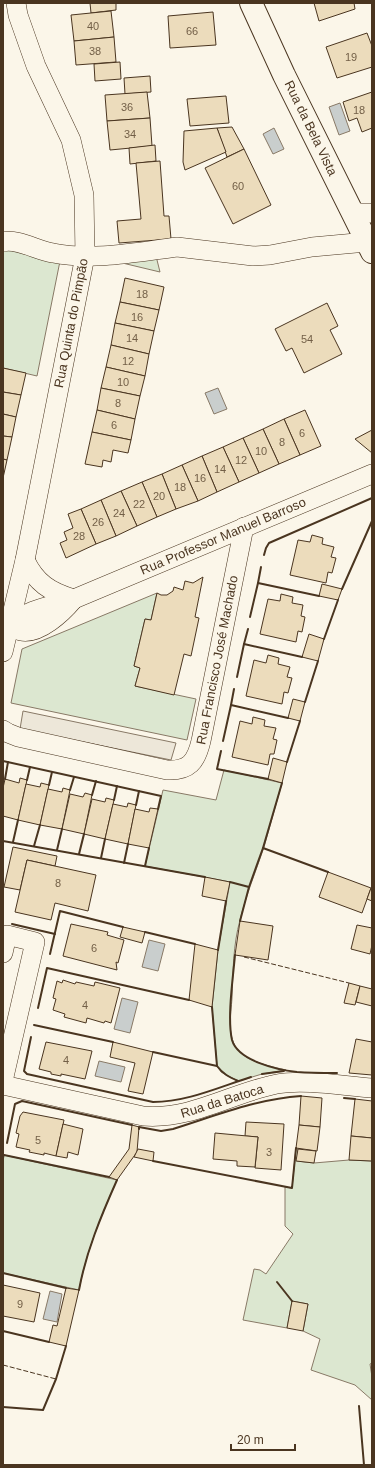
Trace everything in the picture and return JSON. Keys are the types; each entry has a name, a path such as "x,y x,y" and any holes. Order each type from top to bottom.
{"main road":[{"name":"Rua da Bela Vista","path":"251,3 284,75 362,213 369,247"}],"street":[{"name":"Rua Quinta do Pimpão","path":"6,625 25,560 85,256 84,195 71,140 36,66 18,15 16,3"},
{"path":"3,242 16,242 65,256 85,256 177,247 238,255 270,255 312,247 369,247"},
{"name":"Rua Professor Manuel Barroso","path":"6,625 26,613 74,599 372,474"},
{"name":"Rua Francisco José Machado","path":"3,730 18,737 166,770 178,770 190,765 198,754 201,741 244,527"},
{"path":"25,560 30,571 42,584 58,594 74,599"},
{"path":"3,652 6,625"},
{"path":"3,953 7,936 35,942 3,1081"},
{"name":"Rua da Batoca","path":"3,1085 143,1116 159,1117 187,1113 263,1088 288,1082 372,1088"}],"green space":[{"path":"3,248 60,261 37,376 3,368"},
{"path":"156,256 160,272 114,261"},
{"path":"157,593 151,620 145,619 134,666 140,668 135,686 196,699 187,740 11,703 22,649"},
{"path":"224,770 282,783 264,847 245,901 238,929 234,959 230,1026 232,1039 243,1055 261,1064 286,1070 262,1074 239,1081 221,1072 217,1066 212,1007 218,950 230,882 145,866 163,790 216,800"},
{"path":"296,1148 298,1149 297,1161 314,1163 349,1160 372,1161 372,1363 370,1364 372,1377 372,1400 355,1385 311,1370 320,1339 303,1331 308,1304 292,1301 287,1328 243,1320 254,1269 260,1270 266,1274 293,1234 285,1226 285,1187 292,1188"},
{"path":"4,1155 117,1180 95,1234 79,1290 3,1273"}],"shaded area":[{"path":"340,103 350,131 339,135 329,107"},
{"path":"274,128 284,149 273,154 263,134"},
{"path":"218,388 227,409 214,414 205,393"},
{"path":"23,711 176,743 171,760 20,729"},
{"path":"149,940 165,944 158,971 142,967"},
{"path":"122,998 138,1002 130,1033 114,1029"},
{"path":"99,1061 125,1067 121,1082 95,1076"},
{"path":"50,1291 62,1294 57,1322 43,1319"}],"building":[{"path":"90,3 116,3 116,10 91,13"},
{"path":"314,3 354,3 355,9 319,21"},
{"path":"111,11 114,37 74,41 71,15"},
{"path":"213,12 216,45 170,48 168,16"},
{"path":"367,33 372,46 372,67 337,78 326,47"},
{"path":"114,37 116,62 76,65 74,41"},
{"path":"120,62 121,79 95,81 94,64"},
{"path":"150,76 151,92 125,94 124,78"},
{"path":"147,92 150,118 107,121 105,95"},
{"path":"372,92 372,128 362,132 357,118 349,121 343,102"},
{"path":"226,96 229,123 190,126 187,99"},
{"path":"150,118 152,146 110,150 107,121"},
{"path":"232,127 244,149 227,157 217,128"},
{"path":"217,128 226,152 185,170 183,162 184,131"},
{"path":"155,145 156,161 130,164 129,148"},
{"path":"244,149 271,205 233,224 205,168"},
{"path":"160,161 164,216 169,216 171,239 119,243 117,221 141,219 136,163"},
{"path":"125,278 164,287 159,310 120,302"},
{"path":"120,302 159,310 154,331 115,323"},
{"path":"327,303 338,326 330,330 342,354 304,373 292,348 286,351 275,329"},
{"path":"115,323 154,331 149,354 111,345"},
{"path":"111,345 149,354 145,376 106,367"},
{"path":"106,367 145,376 140,396 101,388"},
{"path":"3,368 26,373 21,395 3,392"},
{"path":"101,388 140,396 135,419 97,410"},
{"path":"3,392 21,395 16,417 3,414"},
{"path":"97,410 135,419 131,440 92,432"},
{"path":"305,410 321,446 300,455 284,419"},
{"path":"3,414 16,417 12,437 3,436"},
{"path":"284,419 300,455 279,464 263,429"},
{"path":"263,429 279,464 259,473 243,438"},
{"path":"372,430 372,453 355,439"},
{"path":"92,432 131,440 128,453 113,450 111,462 103,460 102,467 85,464"},
{"path":"3,436 12,437 7,460 3,459"},
{"path":"243,438 259,473 239,482 223,447"},
{"path":"223,447 239,482 217,492 202,456"},
{"path":"202,456 217,492 198,501 182,465"},
{"path":"3,459 7,460 3,478"},
{"path":"182,465 198,501 176,509 162,474"},
{"path":"162,474 176,509 157,517 142,482"},
{"path":"142,482 157,517 137,526 121,491"},
{"path":"121,491 137,526 116,536 101,500"},
{"path":"101,500 116,536 96,544 81,509"},
{"path":"81,509 96,544 66,558 60,543 67,540 64,532 73,528 68,514"},
{"path":"312,535 323,538 322,544 334,547 331,557 336,558 332,573 328,572 326,583 290,575 298,540 310,542"},
{"path":"203,577 195,617 199,618 191,656 184,654 174,695 135,686 140,668 134,666 145,619 151,620 157,593 167,595 173,591 174,587 183,590 185,581 193,583"},
{"path":"322,584 342,589 338,600 319,596"},
{"path":"281,594 293,597 292,603 303,605 301,616 305,617 302,632 298,631 296,642 260,634 268,599 280,601"},
{"path":"309,634 324,639 318,661 302,657"},
{"path":"268,655 279,658 278,664 290,667 287,677 292,678 288,693 284,692 282,704 246,696 254,660 266,663"},
{"path":"293,699 305,702 300,721 288,718"},
{"path":"253,717 265,720 264,726 276,728 273,739 277,740 274,754 270,754 268,765 232,757 240,721 252,724"},
{"path":"273,758 287,762 282,783 268,779"},
{"path":"20,778 27,780 18,820 3,816 3,788 5,779 19,783"},
{"path":"41,783 49,785 40,825 18,820 26,784 40,787"},
{"path":"63,788 70,790 62,829 40,825 48,789 62,792"},
{"path":"85,793 92,795 84,834 62,829 70,794 83,797"},
{"path":"106,798 114,800 105,839 84,834 92,799 105,802"},
{"path":"128,803 136,805 128,844 105,839 113,804 127,807"},
{"path":"150,808 158,809 149,848 128,844 135,809 149,812"},
{"path":"13,847 57,856 55,866 27,860 20,890 4,887"},
{"path":"27,860 96,875 88,911 55,903 51,920 15,912"},
{"path":"328,872 371,888 362,913 319,897"},
{"path":"205,877 230,882 226,901 202,896"},
{"path":"372,888 372,901 367,899"},
{"path":"240,921 273,926 268,960 235,955"},
{"path":"71,924 108,932 107,935 124,940 118,963 116,962 117,970 63,956"},
{"path":"357,925 372,928 372,945 370,954 351,949"},
{"path":"123,927 145,932 142,943 120,937"},
{"path":"195,944 218,950 212,1007 189,1000"},
{"path":"63,980 75,984 76,982 94,986 95,982 120,988 111,1023 105,1021 104,1023 87,1018 86,1023 64,1017 65,1014 53,1010 56,999 53,998 57,981 62,983"},
{"path":"349,983 360,986 355,1005 344,1003"},
{"path":"360,986 372,989 372,1006 356,1002"},
{"path":"356,1039 372,1042 372,1075 349,1073"},
{"path":"46,1042 92,1051 85,1079 61,1074 61,1076 51,1074 51,1072 39,1069"},
{"path":"113,1042 153,1052 143,1094 128,1091 135,1063 110,1057"},
{"path":"301,1096 322,1098 320,1127 299,1125"},
{"path":"355,1099 372,1101 372,1138 351,1136"},
{"path":"23,1112 64,1120 56,1156 44,1153 44,1155 29,1152 30,1150 16,1147 19,1134 16,1133 20,1116"},
{"path":"246,1122 284,1124 281,1170 255,1168 258,1137 245,1136"},
{"path":"63,1124 83,1129 78,1155 68,1152 67,1158 56,1156"},
{"path":"132,1125 139,1127 137,1152 117,1180 109,1177 129,1149"},
{"path":"299,1125 320,1127 317,1151 296,1148"},
{"path":"215,1133 258,1137 255,1167 237,1166 237,1161 213,1159"},
{"path":"351,1136 372,1138 372,1161 349,1160"},
{"path":"138,1149 154,1152 153,1161 134,1157"},
{"path":"298,1149 316,1151 314,1163 296,1161"},
{"path":"3,1285 40,1293 34,1322 3,1316"},
{"path":"66,1288 79,1290 66,1346 49,1342 53,1325 57,1326"},
{"path":"292,1301 308,1304 303,1331 287,1328"}],"fence":[{"path":"244,957 349,983"},
{"path":"3,1161 4,1155"},
{"path":"3,1365 56,1379"}],"wall":[{"path":"264,555 269,543 372,498"},
{"path":"342,589 372,521"},
{"path":"261,567 258,583 319,596"},
{"path":"250,617 258,583"},
{"path":"324,639 338,600"},
{"path":"248,629 244,644 302,657"},
{"path":"237,677 244,644"},
{"path":"305,702 318,661"},
{"path":"234,689 231,705 288,718"},
{"path":"223,741 231,705"},
{"path":"287,762 300,721"},
{"path":"221,751 217,769 268,779"},
{"path":"3,761 161,796 158,809"},
{"path":"5,779 8,762"},
{"path":"27,780 30,767"},
{"path":"49,785 52,772"},
{"path":"70,790 74,777"},
{"path":"92,795 96,781"},
{"path":"263,848 282,783"},
{"path":"114,800 117,786"},
{"path":"136,805 139,791"},
{"path":"13,842 18,820"},
{"path":"34,846 40,825"},
{"path":"57,850 62,829"},
{"path":"79,854 84,834"},
{"path":"101,858 105,839"},
{"path":"3,841 205,877"},
{"path":"124,863 128,844"},
{"path":"145,866 149,848"},
{"path":"240,921 249,887 263,848 328,872"},
{"path":"230,882 249,887"},
{"path":"218,950 226,901"},
{"path":"50,954 60,911 123,927"},
{"path":"12,924 55,934"},
{"path":"145,932 195,944"},
{"path":"235,955 230,1021 232,1040 242,1054 270,1067 297,1072 337,1073"},
{"path":"38,1008 47,968 189,1000"},
{"path":"212,1007 217,1066 226,1075 238,1081"},
{"path":"34,1025 113,1042"},
{"path":"31,1037 24,1071 27,1074 153,1102 178,1100 191,1097 251,1077"},
{"path":"153,1052 217,1066"},
{"path":"262,1074 284,1071"},
{"path":"139,1129 139,1127 161,1131 173,1129 252,1104 301,1096"},
{"path":"344,1098 355,1099"},
{"path":"7,1143 15,1104 22,1101 132,1125"},
{"path":"153,1161 292,1188 296,1148"},
{"path":"4,1155 109,1177"},
{"path":"79,1290 95,1234 117,1180"},
{"path":"3,1273 66,1288"},
{"path":"277,1282 292,1301"},
{"path":"3,1331 49,1342"},
{"path":"3,1407 43,1410 56,1379 66,1346"},
{"path":"359,1406 364,1465"}]}
